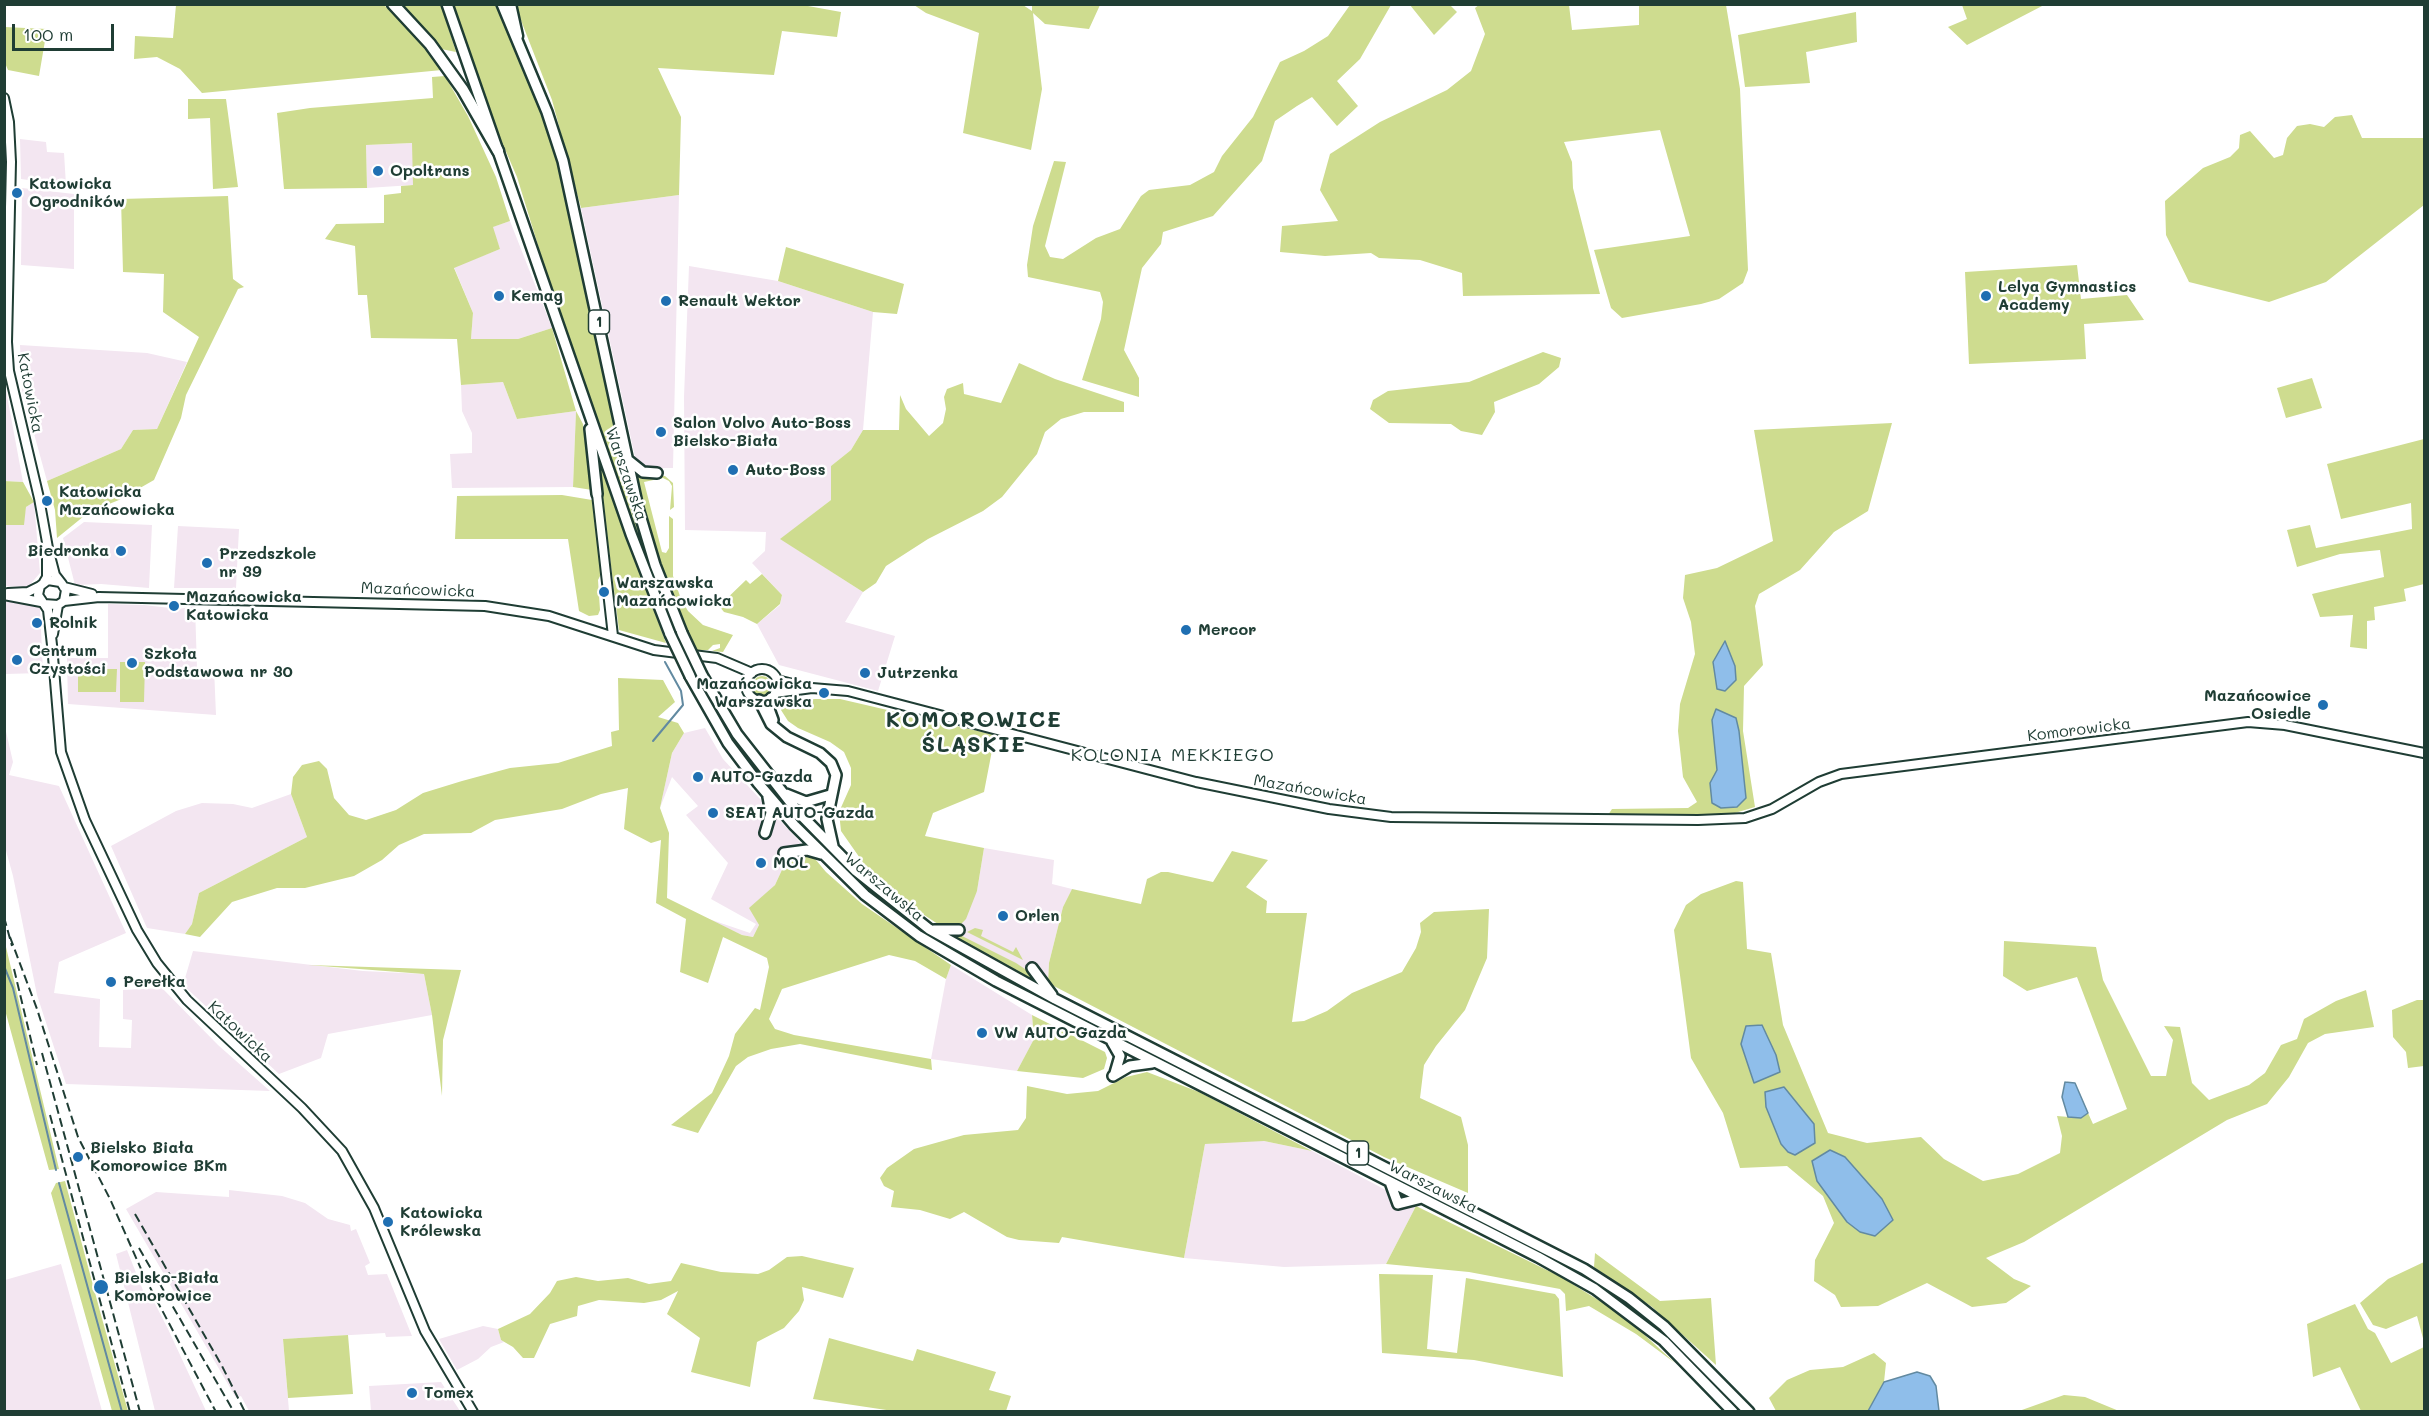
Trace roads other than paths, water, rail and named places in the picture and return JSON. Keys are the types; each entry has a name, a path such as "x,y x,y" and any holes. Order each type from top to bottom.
{"highway":[{"path":"393,4 430,44 463,90 498,151"},
{"path":"510,4 517,36"}],"main road":[{"name":"Warszawska","path":"447,4 646,575 670,634 715,723 767,794 823,855 890,915 941,950 1106,1037 1558,1267 1618,1304 1664,1341 1733,1412"},
{"name":"Warszawska","path":"502,4 548,112 566,173 646,538 682,633 702,675 732,726 778,789 834,851 878,891 929,929 1055,999 1584,1269 1629,1298 1665,1326 1749,1412"},
{"path":"588,412 597,494"},
{"path":"628,460 643,472 657,473"},
{"path":"773,696 770,713 776,728"},
{"path":"759,700 767,719 776,728 787,737 820,753 831,763 836,775 830,795 827,819 834,851"},
{"path":"778,789 795,800 806,802 830,795"},
{"path":"765,833 771,813 767,794"},
{"path":"784,853 807,850 823,855"},
{"path":"929,929 949,932 959,930"},
{"path":"1032,969 1055,999"},
{"path":"1106,1037 1115,1045 1119,1056 1119,1066 1113,1076 1135,1064 1157,1063"},
{"path":"1390,1182 1398,1204 1422,1198"}],"street":[{"name":"Katowicka","path":"4,98 9,123 11,162 8,355 48,548 55,576 62,584"},
{"path":"597,494 613,636"},
{"name":"Katowicka","path":"42,584 47,577 48,548"},
{"path":"53,579 62,584 61,603 43,603 4,594 28,592 53,579"},
{"path":"42,584 38,595 43,603"},
{"name":"Mazańcowicka","path":"62,584 99,597"},
{"name":"Mazańcowicka","path":"61,603 99,597 485,606 549,616 654,650 710,657 752,673"},
{"name":"Katowicka","path":"43,603 48,610 61,753 85,820 137,930 156,963 187,1000 295,1101 342,1151 374,1208 425,1331 473,1412"},
{"name":"Katowicka","path":"52,645 61,603"},
{"path":"729,663 747,681"},
{"path":"766,670 777,680 773,696 759,700 747,691 747,681 752,673 766,670"},
{"name":"Mazańcowicka","path":"777,680 812,688 860,694 1112,762 1329,810 1438,818 1698,820 1745,818"},
{"name":"Mazańcowicka","path":"773,696 812,688"},
{"name":"Komorowicka","path":"1745,818 1772,809 1819,782 1841,774 2248,722 2285,725 2424,753"}],"water":[{"path":"1725,641 1735,666 1736,680 1725,691 1717,689 1713,662"},
{"path":"1716,709 1736,718 1739,731 1746,798 1737,807 1721,808 1712,803 1710,783 1717,770 1712,720"},
{"path":"1762,1025 1776,1055 1780,1072 1754,1083 1741,1044 1746,1026"},
{"path":"2065,1082 2075,1083 2088,1113 2081,1118 2068,1117 2062,1097"},
{"path":"1784,1087 1814,1124 1815,1143 1795,1155 1788,1152 1781,1144 1766,1107 1765,1092"},
{"path":"1830,1150 1845,1157 1882,1199 1893,1220 1875,1236 1860,1232 1847,1222 1817,1181 1812,1161"},
{"path":"1917,1372 1930,1376 1936,1386 1939,1411 1868,1411 1884,1382"}],"waterway":[{"path":"653,741 683,705 681,691 665,662"},
{"path":"4,966 13,988 56,1170"},
{"path":"59,1183 122,1412"}],"railway":[{"path":"4,917 12,946"},
{"path":"10,937 37,1009 78,1137 110,1199 145,1278 216,1412"},
{"path":"14,969 37,1065"},
{"path":"42,1053 140,1412"},
{"path":"50,1115 130,1412"},
{"path":"135,1214 222,1366 245,1412"},
{"path":"139,1248 234,1412"}],"place":[{"name":"Opoltrans","path":"378,171"},
{"name":"Katowicka Ogrodników","path":"17,193"},
{"name":"Kemag","path":"499,296"},
{"name":"Lelya Gymnastics Academy","path":"1986,296"},
{"name":"Renault Wektor","path":"666,301"},
{"name":"Salon Volvo Auto-Boss Bielsko-Biała","path":"661,432"},
{"name":"Auto-Boss","path":"733,470"},
{"name":"Katowicka Mazańcowicka","path":"47,501"},
{"name":"Biedronka","path":"121,551"},
{"name":"Przedszkole nr 39","path":"207,563"},
{"name":"Warszawska Mazańcowicka","path":"604,592"},
{"name":"Mazańcowicka Katowicka","path":"174,606"},
{"name":"Rolnik","path":"37,623"},
{"name":"Mercor","path":"1186,630"},
{"name":"Centrum Czystości","path":"17,660"},
{"name":"Szkoła Podstawowa nr 30","path":"132,663"},
{"name":"Jutrzenka","path":"865,673"},
{"name":"Mazańcowicka Warszawska","path":"824,693"},
{"name":"Mazańcowice Osiedle","path":"2323,705"},
{"name":"AUTO-Gazda","path":"698,777"},
{"name":"SEAT AUTO-Gazda","path":"713,813"},
{"name":"MOL","path":"761,863"},
{"name":"Orlen","path":"1003,916"},
{"name":"Perełka","path":"111,982"},
{"name":"VW AUTO-Gazda","path":"982,1033"},
{"name":"Bielsko Biała Komorowice BKm","path":"78,1157"},
{"name":"Katowicka Królewska","path":"388,1222"},
{"name":"Bielsko-Biała Komorowice","path":"101,1287"},
{"name":"Tomex","path":"412,1393"}],"district":[{"name":"KOMOROWICE ŚLĄSKIE","path":"974,732"},
{"name":"KOLONIA MEKKIEGO","path":"1173,755"}]}
